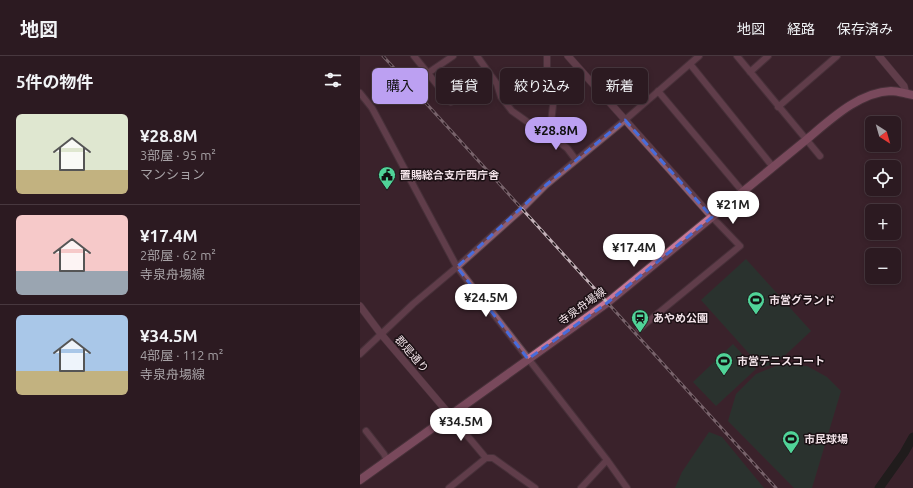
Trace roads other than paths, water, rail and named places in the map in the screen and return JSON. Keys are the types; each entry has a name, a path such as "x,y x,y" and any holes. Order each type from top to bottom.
{"main road":[{"name":"寺泉舟場線","path":"360,480 607,303 835,116 859,100 879,92 893,91 910,94"}],"street":[{"path":"414,56 424,68"},
{"path":"436,83 428,73 453,56"},
{"path":"478,56 497,84 501,97 512,111 529,123 550,131 560,143 567,148 576,160"},
{"path":"547,56 547,72 554,97 550,131"},
{"path":"568,56 712,217 740,246 639,329"},
{"path":"360,354 413,304 522,209 546,185 625,120 699,56"},
{"path":"737,56 820,156"},
{"path":"750,72 768,56"},
{"path":"778,107 837,56"},
{"path":"878,56 910,94"},
{"path":"690,64 773,167"},
{"path":"658,91 743,192"},
{"path":"360,94 372,108 457,267 607,460 627,488"},
{"name":"郡是通り","path":"360,306 381,334 450,415"},
{"path":"450,415 486,458"},
{"path":"366,431 387,460"},
{"path":"450,488 486,458 493,458 535,488"},
{"path":"581,488 607,460"}],"waterway":[{"path":"879,488 904,453 913,437"}],"railway":[{"path":"383,56 776,488"}],"place":[{"name":"置賜総合支庁西庁舎","path":"387,190"},
{"name":"市営グランド","path":"756,315"},
{"name":"あやめ公園","path":"640,333"},
{"name":"市営テニスコート","path":"724,376"},
{"name":"市民球場","path":"791,454"}]}
